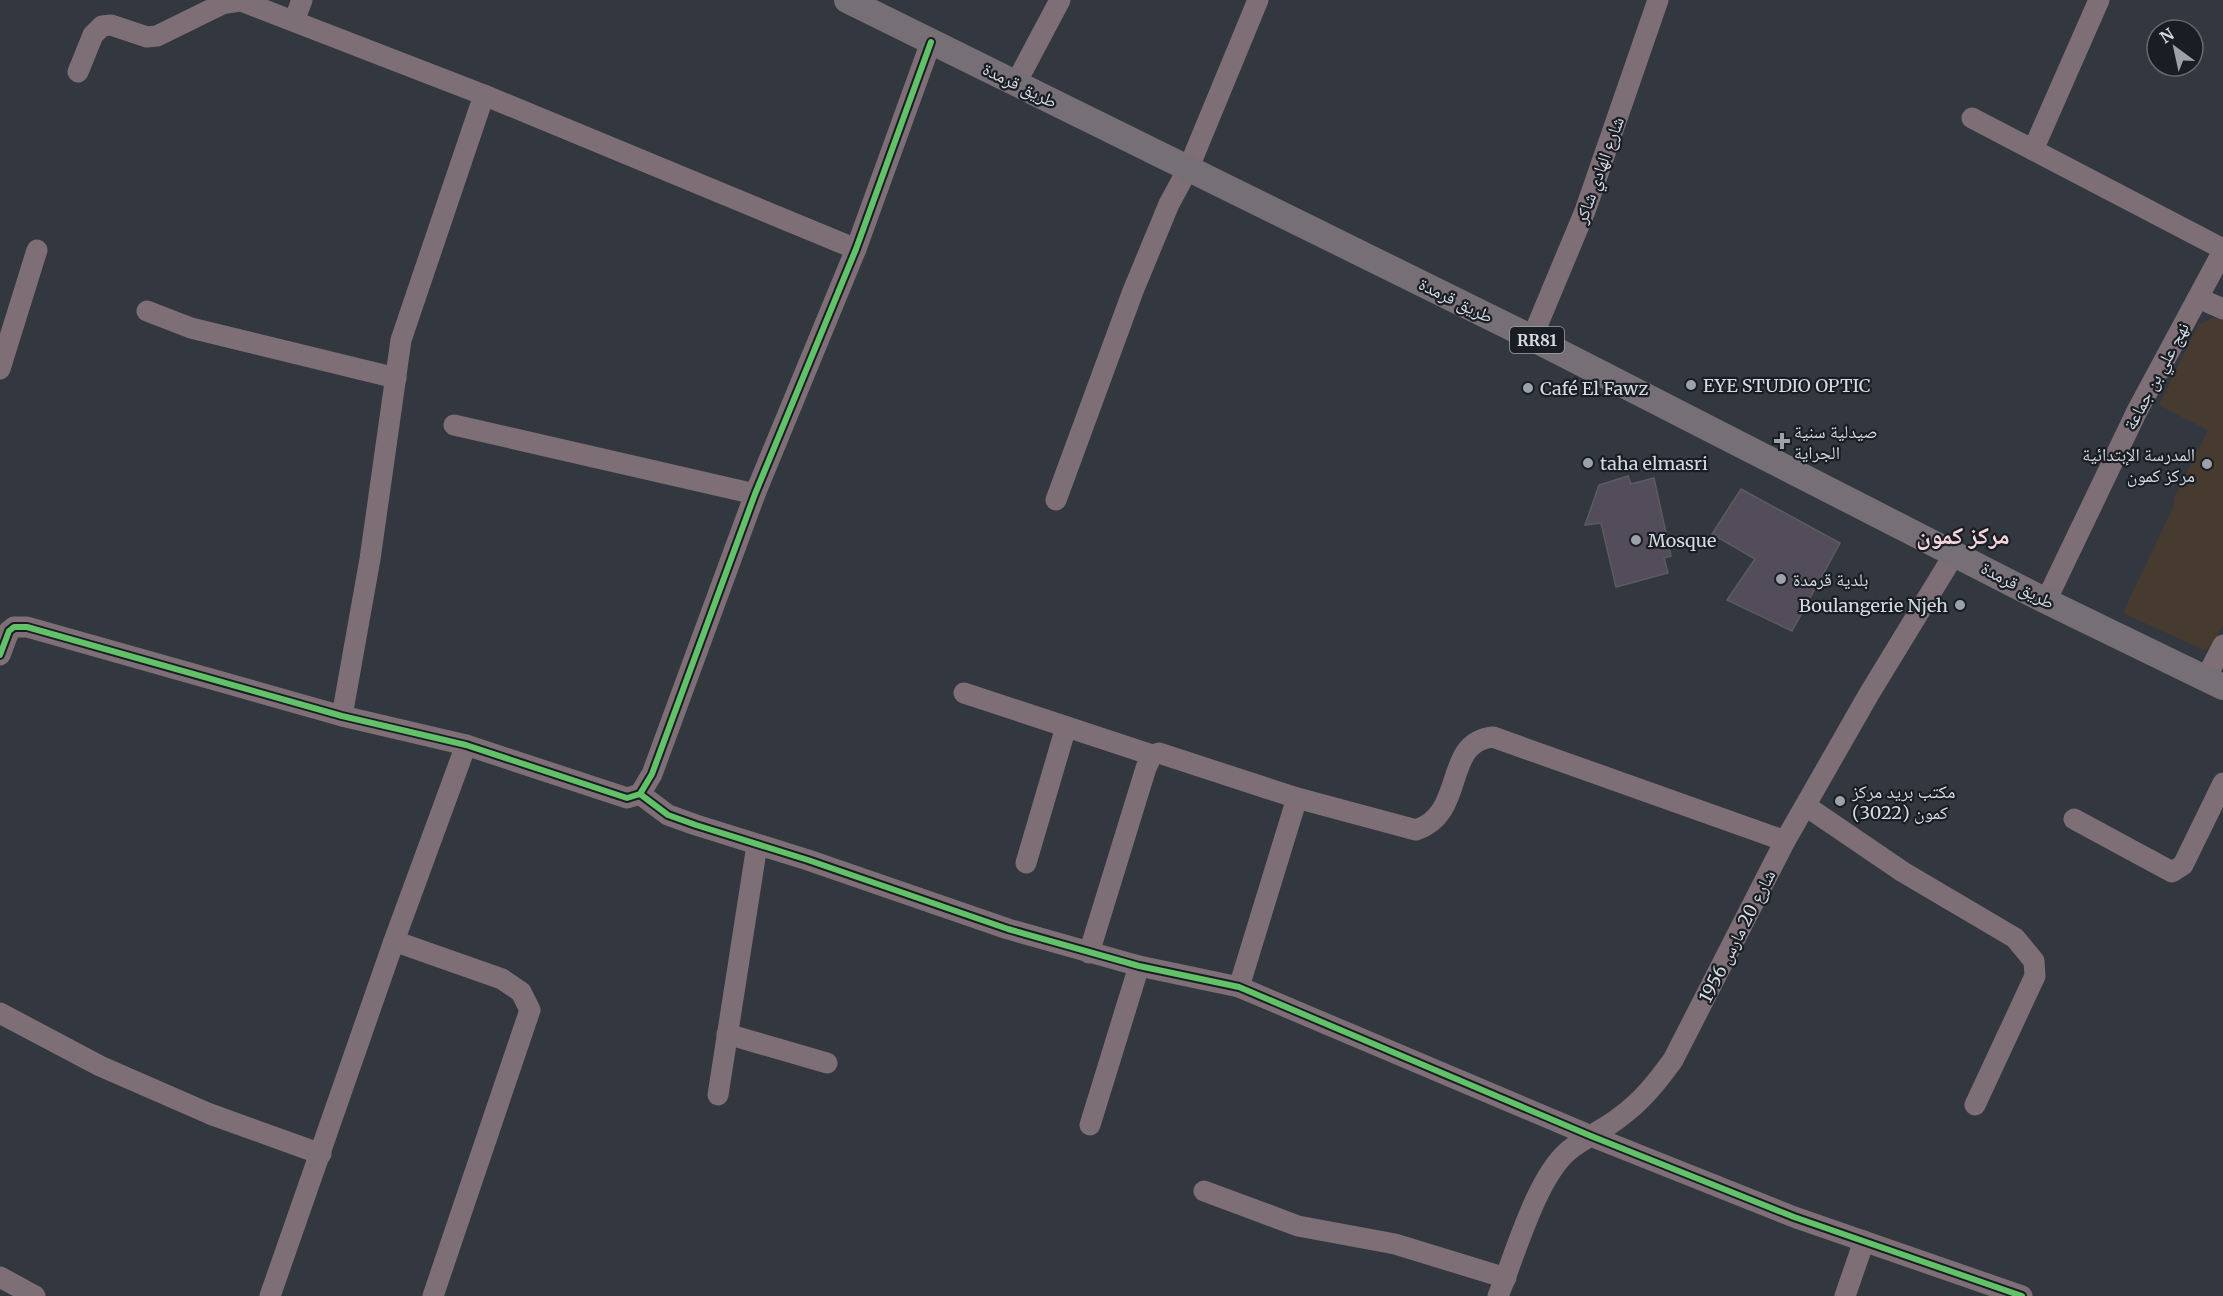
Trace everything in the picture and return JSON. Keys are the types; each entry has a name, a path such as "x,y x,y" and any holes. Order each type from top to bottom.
{"main road":[{"name":"طريق قرمدة","path":"847,0 1532,338 2046,601 2215,683"}],"street":[{"path":"294,21 302,0"},
{"path":"1016,83 1060,0"},
{"path":"1056,500 1133,291 1169,204 1189,167 1258,0"},
{"name":"شارع الهادي شاكر","path":"1532,338 1585,211 1658,0"},
{"path":"2033,150 2099,0"},
{"path":"78,72 93,35 107,24 147,37 157,36 222,4 241,1 484,95 856,249"},
{"path":"0,655 4,630 20,626 39,630 342,716 466,745 627,798 640,794 652,774 755,494 856,249 931,42"},
{"path":"342,716 370,560 401,340 484,95"},
{"path":"1972,118 2223,250"},
{"path":"0,369 37,250"},
{"name":"نهج علي بن جماعة","path":"2046,601 2137,411 2223,250"},
{"path":"2198,298 2223,309"},
{"path":"147,311 190,328 396,378"},
{"path":"454,425 755,494"},
{"name":"شارع 20 مارس 1956","path":"1502,1287 1537,1198 1566,1153 1621,1117 1651,1091 1673,1060 1785,841 1874,685 1955,553"},
{"path":"2215,683 2223,645"},
{"path":"964,693 1152,755 1166,753 1297,798 1416,830 1429,826 1442,812 1470,746 1480,738 1493,737 1785,841"},
{"path":"1026,864 1066,727"},
{"path":"270,1296 394,941 466,745"},
{"path":"1089,953 1152,755"},
{"path":"2074,819 2172,872 2183,865 2223,783"},
{"path":"640,794 668,815 1008,929 1139,966 1239,987 1591,1136 1794,1217 2022,1296"},
{"path":"1239,987 1297,798"},
{"path":"1806,807 1904,872 2014,938 2034,961 2035,976 1975,1105"},
{"path":"718,1095 757,845"},
{"path":"394,941 502,979 521,992 530,1010 433,1296"},
{"path":"1090,1125 1139,966"},
{"path":"0,1013 100,1066 210,1114 321,1154"},
{"path":"727,1034 827,1063"},
{"path":"1204,1191 1321,1233 1395,1244 1502,1287"},
{"path":"1845,1296 1864,1241"},
{"path":"1,1281 35,1296"}],"shaded area":[{"name":"المدرسة الإبتدائية مركز كمون","path":"2216,317 2223,319 2223,624 2215,641 2204,650 2123,613 2174,505 2174,498 2208,430 2159,405 2199,324"}],"building":[{"name":"Mosque","path":"1628,476 1631,484 1654,478 1671,556 1664,558 1668,573 1616,587 1601,523 1585,525 1599,485"},
{"name":"بلدية قرمدة","path":"1741,489 1840,543 1792,631 1727,600 1755,559 1712,534"}],"cycle path":[{"path":"0,655 9,631 14,627 27,627 342,716 466,745 627,798 640,794 652,774 755,494 856,249 931,42"},
{"path":"640,794 668,815 808,860 1008,929 1139,966 1239,987 1591,1136 1794,1217 2022,1296"}],"place":[{"name":"EYE STUDIO OPTIC","path":"1691,385"},
{"name":"Café El Fawz","path":"1528,388"},
{"name":"صيدلية سنية الجراية","path":"1782,441"},
{"name":"taha elmasri","path":"1588,463"},
{"name":"المدرسة الإبتدائية مركز كمون","path":"2207,464"},
{"name":"Mosque","path":"1636,540"},
{"name":"بلدية قرمدة","path":"1781,579"},
{"name":"Boulangerie Njeh","path":"1960,605"},
{"name":"مكتب بريد مركز كمون (3022)","path":"1840,801"}],"district":[{"name":"مركز كمون","path":"1963,535"}]}
